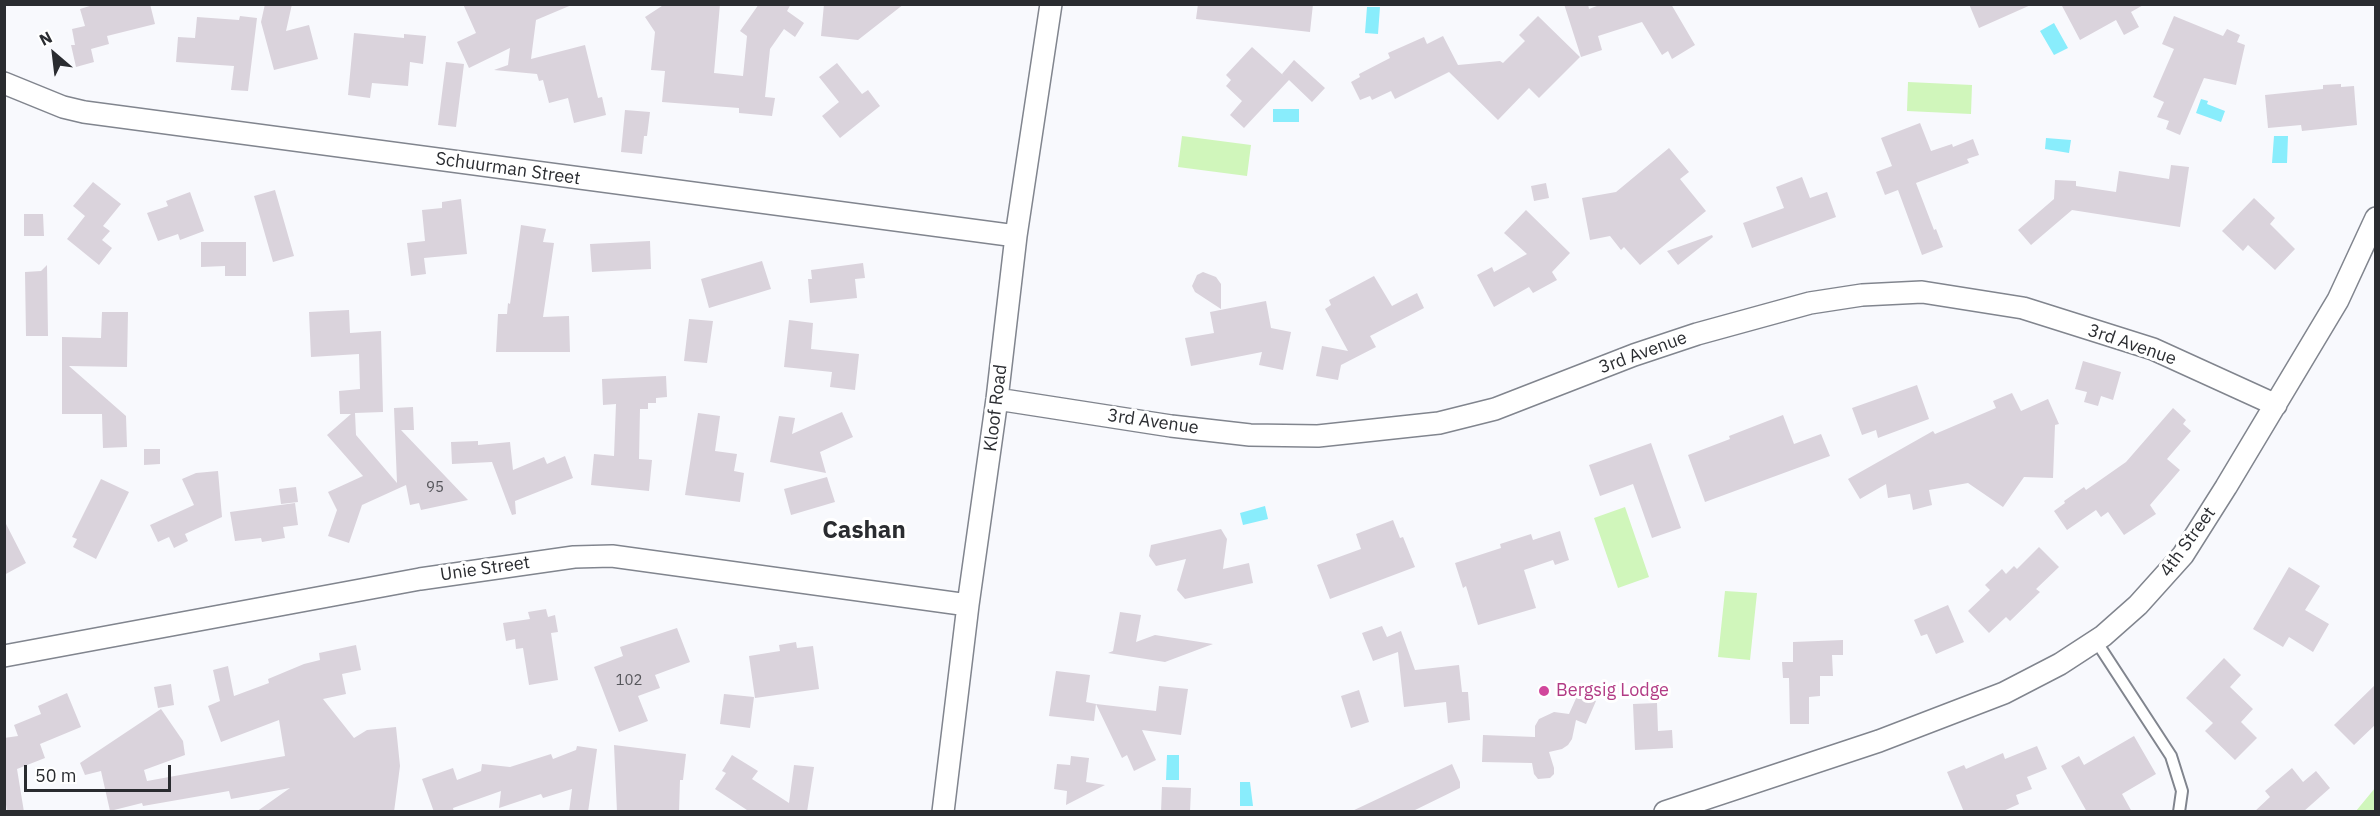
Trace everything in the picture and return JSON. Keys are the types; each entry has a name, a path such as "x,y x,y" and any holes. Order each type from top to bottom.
{"street":[{"name":"Kloof Road","path":"943,812 1016,236 1051,4"},
{"name":"Schuurman Street","path":"4,83 63,107 84,112 1016,236"},
{"name":"4th Street","path":"1665,812 1879,741 2004,693 2060,664 2096,640 2138,604 2183,555 2338,300 2376,218"},
{"name":"3rd Avenue","path":"997,399 1171,426 1250,435 1318,436 1405,427 1439,423 1496,409 1697,334 1810,303 1862,295 1922,292 2023,308 2153,349 2276,405"},
{"name":"Unie Street","path":"4,656 420,579 574,557 624,557 968,605"}],"lane":[{"path":"2096,640 2170,756 2182,791 2179,812"}],"green space":[{"path":"1908,82 1972,85 1971,114 1907,111"},
{"path":"1182,136 1251,145 1247,176 1178,167"},
{"path":"1625,507 1649,577 1618,588 1594,518"},
{"path":"1725,591 1757,593 1750,660 1718,657"},
{"path":"2375,788 2375,811 2356,811"}],"water":[{"path":"1367,7 1380,7 1378,34 1365,33"},
{"path":"2054,23 2068,48 2054,55 2040,31"},
{"path":"2201,99 2225,111 2221,122 2196,113"},
{"path":"1273,109 1299,109 1299,122 1273,122"},
{"path":"2274,136 2288,136 2287,163 2272,163"},
{"path":"2046,138 2071,140 2069,153 2045,149"},
{"path":"1265,506 1268,519 1243,525 1240,513"},
{"path":"1167,755 1179,755 1179,780 1166,780"},
{"path":"1240,782 1250,782 1253,806 1240,806"}],"building":[{"path":"96,4 150,4 155,24 107,36 109,44 91,49 94,62 76,67 71,45 75,45 72,29 85,26 80,9"},
{"path":"265,4 292,4 286,31 309,25 318,59 274,70 261,22"},
{"path":"463,4 574,4 536,20 531,59 585,45 598,98 602,97 606,115 574,123 568,98 549,103 543,80 539,81 537,74 494,70 508,65 510,48 469,68 457,42 476,33"},
{"path":"665,4 720,4 714,73 743,76 747,36 740,31 759,4 791,4 787,11 804,23 795,37 784,29 770,49 765,97 775,98 772,116 739,113 739,108 662,102 665,71 651,70 655,32 645,17"},
{"path":"824,4 904,4 858,40 821,36"},
{"path":"1198,4 1313,4 1310,32 1196,19"},
{"path":"1564,4 1588,4 1589,9 1602,4 1671,4 1695,45 1672,59 1668,51 1662,55 1642,22 1598,36 1602,50 1581,57"},
{"path":"1969,4 2033,4 1979,28"},
{"path":"2061,4 2145,4 2131,12 2139,27 2124,35 2116,20 2080,40"},
{"path":"240,16 257,18 248,91 231,90 234,66 176,62 178,37 195,38 197,17 239,20"},
{"path":"1538,16 1580,57 1539,98 1529,88 1498,120 1449,72 1395,99 1391,91 1372,100 1370,96 1360,100 1351,82 1360,77 1359,74 1390,58 1388,53 1424,37 1427,44 1443,36 1458,65 1500,61 1503,63 1525,41 1519,35"},
{"path":"2174,16 2223,36 2227,29 2240,35 2237,42 2245,45 2236,85 2204,78 2180,135 2166,129 2169,121 2157,117 2164,102 2153,97 2174,49 2162,44"},
{"path":"354,33 404,38 404,34 426,36 423,64 410,62 408,86 372,83 370,98 348,95"},
{"path":"1252,47 1284,76 1282,74 1294,60 1325,88 1312,102 1289,80 1244,128 1230,115 1242,101 1226,86 1231,80 1226,75"},
{"path":"446,62 464,64 456,127 438,125"},
{"path":"837,63 862,94 868,90 880,106 840,138 822,116 839,102 819,77"},
{"path":"2341,84 2341,87 2354,86 2357,125 2302,131 2301,125 2268,128 2265,95 2323,89 2323,85"},
{"path":"625,110 650,112 642,154 621,152"},
{"path":"1920,123 1931,151 1952,144 1953,147 1973,139 1979,155 1967,159 1969,163 1916,183 1943,247 1922,255 1898,190 1885,195 1876,172 1892,166 1881,138"},
{"path":"1669,148 1689,172 1680,179 1706,211 1640,265 1624,247 1621,250 1610,236 1590,240 1582,198 1616,192"},
{"path":"2171,165 2189,167 2180,227 2072,210 2031,245 2018,230 2054,199 2055,180 2076,181 2076,186 2116,192 2119,171 2169,179"},
{"path":"1802,177 1810,198 1827,192 1836,217 1752,248 1743,223 1784,208 1776,187"},
{"path":"93,182 121,204 103,226 110,231 102,240 112,248 99,265 67,239 85,216 73,206"},
{"path":"1546,183 1549,198 1534,201 1531,186"},
{"path":"275,190 294,256 273,262 254,196"},
{"path":"190,192 204,231 180,240 178,234 158,241 147,213 168,206 166,201"},
{"path":"2254,198 2275,218 2270,224 2295,249 2275,270 2248,245 2243,251 2222,231"},
{"path":"461,199 467,254 424,258 426,274 411,276 407,243 425,241 422,210 442,208 442,202"},
{"path":"1526,210 1570,253 1552,272 1557,280 1533,293 1529,287 1494,307 1477,275 1492,267 1494,272 1527,254 1504,233"},
{"path":"24,214 43,214 44,236 24,236"},
{"path":"521,225 546,229 543,242 554,243 543,317 569,316 570,352 496,352 498,314 507,314 508,303 510,304"},
{"path":"1712,235 1713,237 1678,265 1667,251"},
{"path":"650,241 651,269 592,272 590,244"},
{"path":"201,242 246,242 246,276 225,276 225,266 201,267"},
{"path":"762,261 771,289 709,308 701,279"},
{"path":"863,263 865,278 855,279 857,298 810,303 808,279 812,279 811,270"},
{"path":"47,265 48,336 26,336 25,272 41,271"},
{"path":"1203,272 1216,277 1221,284 1221,309 1195,292 1192,286 1197,275"},
{"path":"1374,276 1392,306 1417,293 1424,308 1370,336 1376,347 1341,365 1338,380 1316,376 1322,346 1348,351 1325,309 1331,305 1329,300"},
{"path":"1266,301 1271,328 1291,332 1283,370 1259,365 1262,352 1191,366 1185,338 1214,333 1210,312"},
{"path":"349,310 350,333 381,331 383,412 355,413 356,435 397,483 394,408 413,407 414,430 401,430 468,500 421,510 419,503 410,505 406,485 362,505 349,543 328,536 337,510 328,492 363,476 327,435 351,414 340,414 339,391 360,389 359,354 311,357 309,312"},
{"path":"102,312 128,312 127,367 69,366 126,416 127,447 103,448 102,414 62,414 62,337 101,338"},
{"path":"689,319 713,321 707,363 684,361"},
{"path":"789,320 813,323 811,349 859,354 855,390 830,387 832,372 784,367"},
{"path":"2083,361 2121,372 2113,400 2101,396 2098,406 2084,402 2087,392 2075,389"},
{"path":"666,376 667,397 656,398 656,403 648,403 648,409 640,409 639,459 652,460 649,491 591,485 594,454 614,456 616,404 603,405 602,379"},
{"path":"1917,385 1929,419 1878,438 1876,430 1862,435 1852,408"},
{"path":"2012,393 2021,411 2048,399 2059,424 2055,425 2053,478 2024,477 2003,507 1968,483 1929,490 1932,505 1913,510 1910,494 1888,498 1886,484 1860,499 1848,479 1933,431 1935,434 1996,408 1993,401"},
{"path":"2173,408 2186,420 2183,424 2191,431 2167,459 2180,470 2150,505 2156,514 2124,535 2108,512 2101,517 2096,510 2067,530 2054,511 2084,487 2086,490 2126,462"},
{"path":"842,412 853,437 820,452 826,473 770,462 779,416 795,418 792,434"},
{"path":"698,413 720,416 715,451 737,454 734,471 744,473 740,502 685,495"},
{"path":"1783,415 1794,444 1821,434 1830,456 1705,502 1688,455"},
{"path":"478,441 478,445 510,442 513,470 544,457 547,464 565,456 573,478 515,501 516,514 512,515 492,462 452,464 451,442"},
{"path":"1651,443 1681,528 1652,538 1633,484 1600,496 1589,465"},
{"path":"144,449 160,449 160,464 144,465"},
{"path":"218,471 222,517 185,534 188,541 174,548 169,537 158,542 150,525 194,505 182,479 196,473"},
{"path":"827,477 835,502 791,515 784,489"},
{"path":"101,479 129,492 96,559 73,547 77,539 72,537"},
{"path":"296,487 298,502 281,504 279,489"},
{"path":"295,503 298,525 283,527 285,538 262,542 261,538 235,541 230,512"},
{"path":"4,520 26,563 4,575"},
{"path":"1393,520 1400,538 1403,537 1415,567 1330,599 1317,565 1361,549 1356,534"},
{"path":"1221,529 1227,539 1223,569 1249,563 1253,583 1185,599 1177,590 1186,559 1156,566 1149,556 1151,545"},
{"path":"1560,531 1569,560 1555,565 1553,560 1524,570 1536,608 1478,625 1466,586 1463,588 1455,563 1501,548 1500,544 1531,534 1533,540"},
{"path":"2039,547 2059,567 2036,589 2040,592 2010,621 2006,617 1989,633 1968,611 1990,590 1985,585 2002,569 2006,574 2014,566 2017,569"},
{"path":"2289,567 2320,586 2305,610 2329,624 2313,652 2289,637 2283,647 2253,629"},
{"path":"1948,605 1964,642 1936,654 1927,634 1921,636 1914,620"},
{"path":"546,609 548,617 555,615 558,632 551,633 558,680 529,685 523,648 516,649 515,639 506,641 503,623 530,619 528,612"},
{"path":"1120,612 1141,615 1136,642 1155,635 1213,644 1165,662 1108,653 1113,651"},
{"path":"1382,626 1387,637 1401,631 1415,670 1459,665 1462,692 1468,692 1470,720 1448,723 1446,702 1404,707 1398,652 1373,661 1362,633"},
{"path":"677,628 690,662 655,675 660,688 638,696 648,721 619,732 594,667 623,656 620,647"},
{"path":"1843,640 1843,655 1832,655 1833,676 1820,676 1820,696 1809,697 1809,724 1790,724 1789,678 1783,678 1782,662 1793,662 1793,642"},
{"path":"796,642 797,648 813,646 819,689 755,698 749,656 780,651 779,645"},
{"path":"356,645 361,670 342,674 346,694 323,699 354,738 367,730 396,727 400,766 394,812 256,812 290,788 231,799 229,791 143,806 142,803 110,811 101,771 85,775 80,763 161,709 183,741 185,755 144,770 147,781 285,756 279,720 221,742 208,706 220,701 213,670 228,666 234,696 269,683 268,679 320,660 319,653"},
{"path":"2224,658 2241,675 2230,687 2253,709 2241,722 2257,738 2235,760 2205,731 2213,723 2186,698"},
{"path":"1056,671 1090,675 1086,702 1096,704 1094,721 1049,716"},
{"path":"171,684 174,705 158,708 154,687"},
{"path":"2376,684 2376,724 2354,745 2334,725"},
{"path":"1159,686 1188,689 1181,735 1142,730 1156,760 1134,771 1127,755 1122,758 1096,704 1156,711"},
{"path":"1359,690 1369,722 1351,728 1341,696"},
{"path":"67,693 81,727 40,744 45,758 17,769 24,812 7,812 4,789 4,738 18,736 14,725 41,714 38,706"},
{"path":"724,694 754,697 750,728 720,724"},
{"path":"1578,694 1596,701 1586,724 1576,720 1572,739 1568,745 1549,752 1554,768 1554,774 1550,778 1538,779 1534,774 1532,763 1482,762 1483,735 1535,737 1535,726 1539,719 1554,712 1569,714"},
{"path":"1657,703 1658,731 1672,730 1673,748 1635,750 1633,704"},
{"path":"2134,736 2156,774 2122,794 2132,812 2087,812 2061,766 2079,756 2084,765"},
{"path":"614,745 686,754 683,780 680,780 679,812 617,812"},
{"path":"577,746 597,749 588,812 569,812 572,789 543,798 541,794 499,808 501,791 453,808 454,812 434,812 422,779 453,768 457,780 481,771 482,764 510,767 551,754 553,759 576,750"},
{"path":"2037,746 2047,769 2027,777 2032,789 2016,795 2019,804 2001,812 1964,812 1947,772 1964,765 1966,769 2003,753 2005,759"},
{"path":"732,755 758,771 752,779 789,803 794,765 814,767 807,812 750,812 715,789 726,773 722,771"},
{"path":"1071,756 1089,758 1086,782 1105,785 1066,805 1067,791 1054,789 1057,764 1070,765"},
{"path":"1452,764 1460,782 1460,788 1411,812 1350,812"},
{"path":"2292,768 2303,782 2316,771 2330,788 2303,812 2254,812 2270,797 2265,791"},
{"path":"1162,787 1191,788 1190,812 1161,812"}],"place":[{"name":"Bergsig Lodge","path":"1544,691"}],"district":[{"name":"Cashan","path":"864,531"}]}
